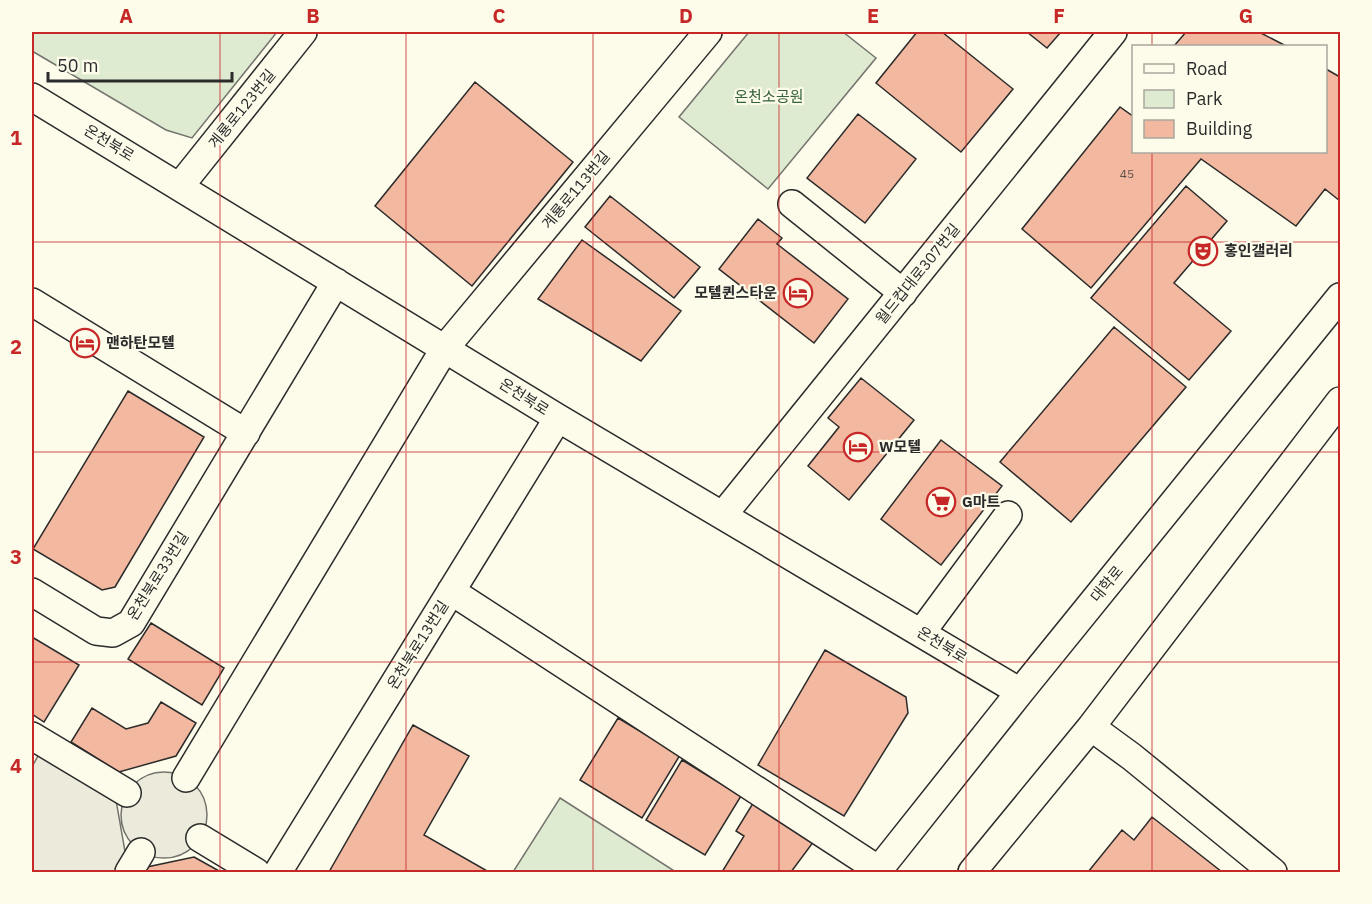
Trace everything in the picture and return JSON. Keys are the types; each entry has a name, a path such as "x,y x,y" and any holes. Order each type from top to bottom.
{"street":[{"name":"계룡로123번길","path":"180,186 303,32"},
{"name":"계룡로113번길","path":"186,778 445,348 708,32"},
{"name":"월드컵대로307번길","path":"723,515 1113,32"},
{"name":"온천북로","path":"32,97 558,418 1020,692"},
{"path":"792,204 903,293"},
{"name":"온천북로33번길","path":"32,592 96,631 113,633 131,623 336,282"},
{"name":"대학로","path":"878,871 1020,692 1341,297"},
{"path":"32,302 246,433"},
{"path":"972,873 1091,727 1341,400"},
{"name":"온천북로13번길","path":"278,873 558,418"},
{"path":"921,633 1008,515"},
{"path":"451,591 878,871"},
{"path":"1091,727 1132,757 1273,873"},
{"path":"32,736 127,793"},
{"path":"200,838 256,873"}],"green space":[{"path":"32,32 277,32 192,138 166,130 32,51"},
{"name":"온천소공원","path":"749,32 843,32 876,58 768,189 679,117"},
{"path":"560,798 676,872 513,872"}],"shaded area":[{"path":"39,754 116,800 126,857 117,872 32,872 32,767"},
{"path":"164,772 188,779 200,791 207,815 200,839 188,851 164,858 140,851 128,839 121,815 128,791 140,779"}],"building":[{"path":"917,32 942,32 1013,89 961,152 876,83"},
{"path":"1027,32 1061,32 1047,48"},
{"path":"1186,32 1259,32 1284,45 1175,45"},
{"path":"1327,70 1340,77 1340,201 1325,189 1296,226 1201,159 1091,288 1022,229 1120,107 1132,116 1132,153 1327,153"},
{"path":"475,82 573,162 472,286 375,206"},
{"path":"858,114 916,159 865,223 807,178"},
{"path":"1186,186 1227,221 1174,283 1231,331 1189,380 1091,298"},
{"path":"610,196 700,267 674,298 585,227"},
{"path":"758,219 782,238 777,244 848,299 814,343 719,269"},
{"path":"582,240 681,311 641,361 538,299"},
{"path":"1114,327 1186,387 1071,522 1000,462"},
{"name":"W모텔","path":"861,378 914,420 849,500 808,466 839,427 828,418"},
{"path":"128,391 204,437 115,587 102,590 33,549"},
{"name":"G마트","path":"941,440 1002,486 941,565 881,519"},
{"path":"151,623 224,668 202,705 128,659"},
{"path":"32,637 79,665 44,722 32,714"},
{"path":"825,650 906,697 908,713 844,816 758,765"},
{"path":"161,702 196,723 176,756 119,772 71,742 92,708 126,729 148,723"},
{"path":"618,718 680,755 642,818 580,780"},
{"path":"413,725 469,756 424,835 489,872 329,872"},
{"path":"682,760 741,796 705,855 646,820"},
{"path":"755,800 817,837 791,872 722,872 744,836 736,831"},
{"path":"1152,817 1222,872 1088,872 1122,830 1134,840"},
{"path":"194,857 221,872 144,872 147,867"}],"place":[{"name":"홍인갤러리","path":"1203,251"},
{"name":"모텔퀸스타운","path":"798,293"},
{"name":"맨하탄모텔","path":"85,343"},
{"name":"W모텔","path":"858,447"},
{"name":"G마트","path":"941,502"}]}
